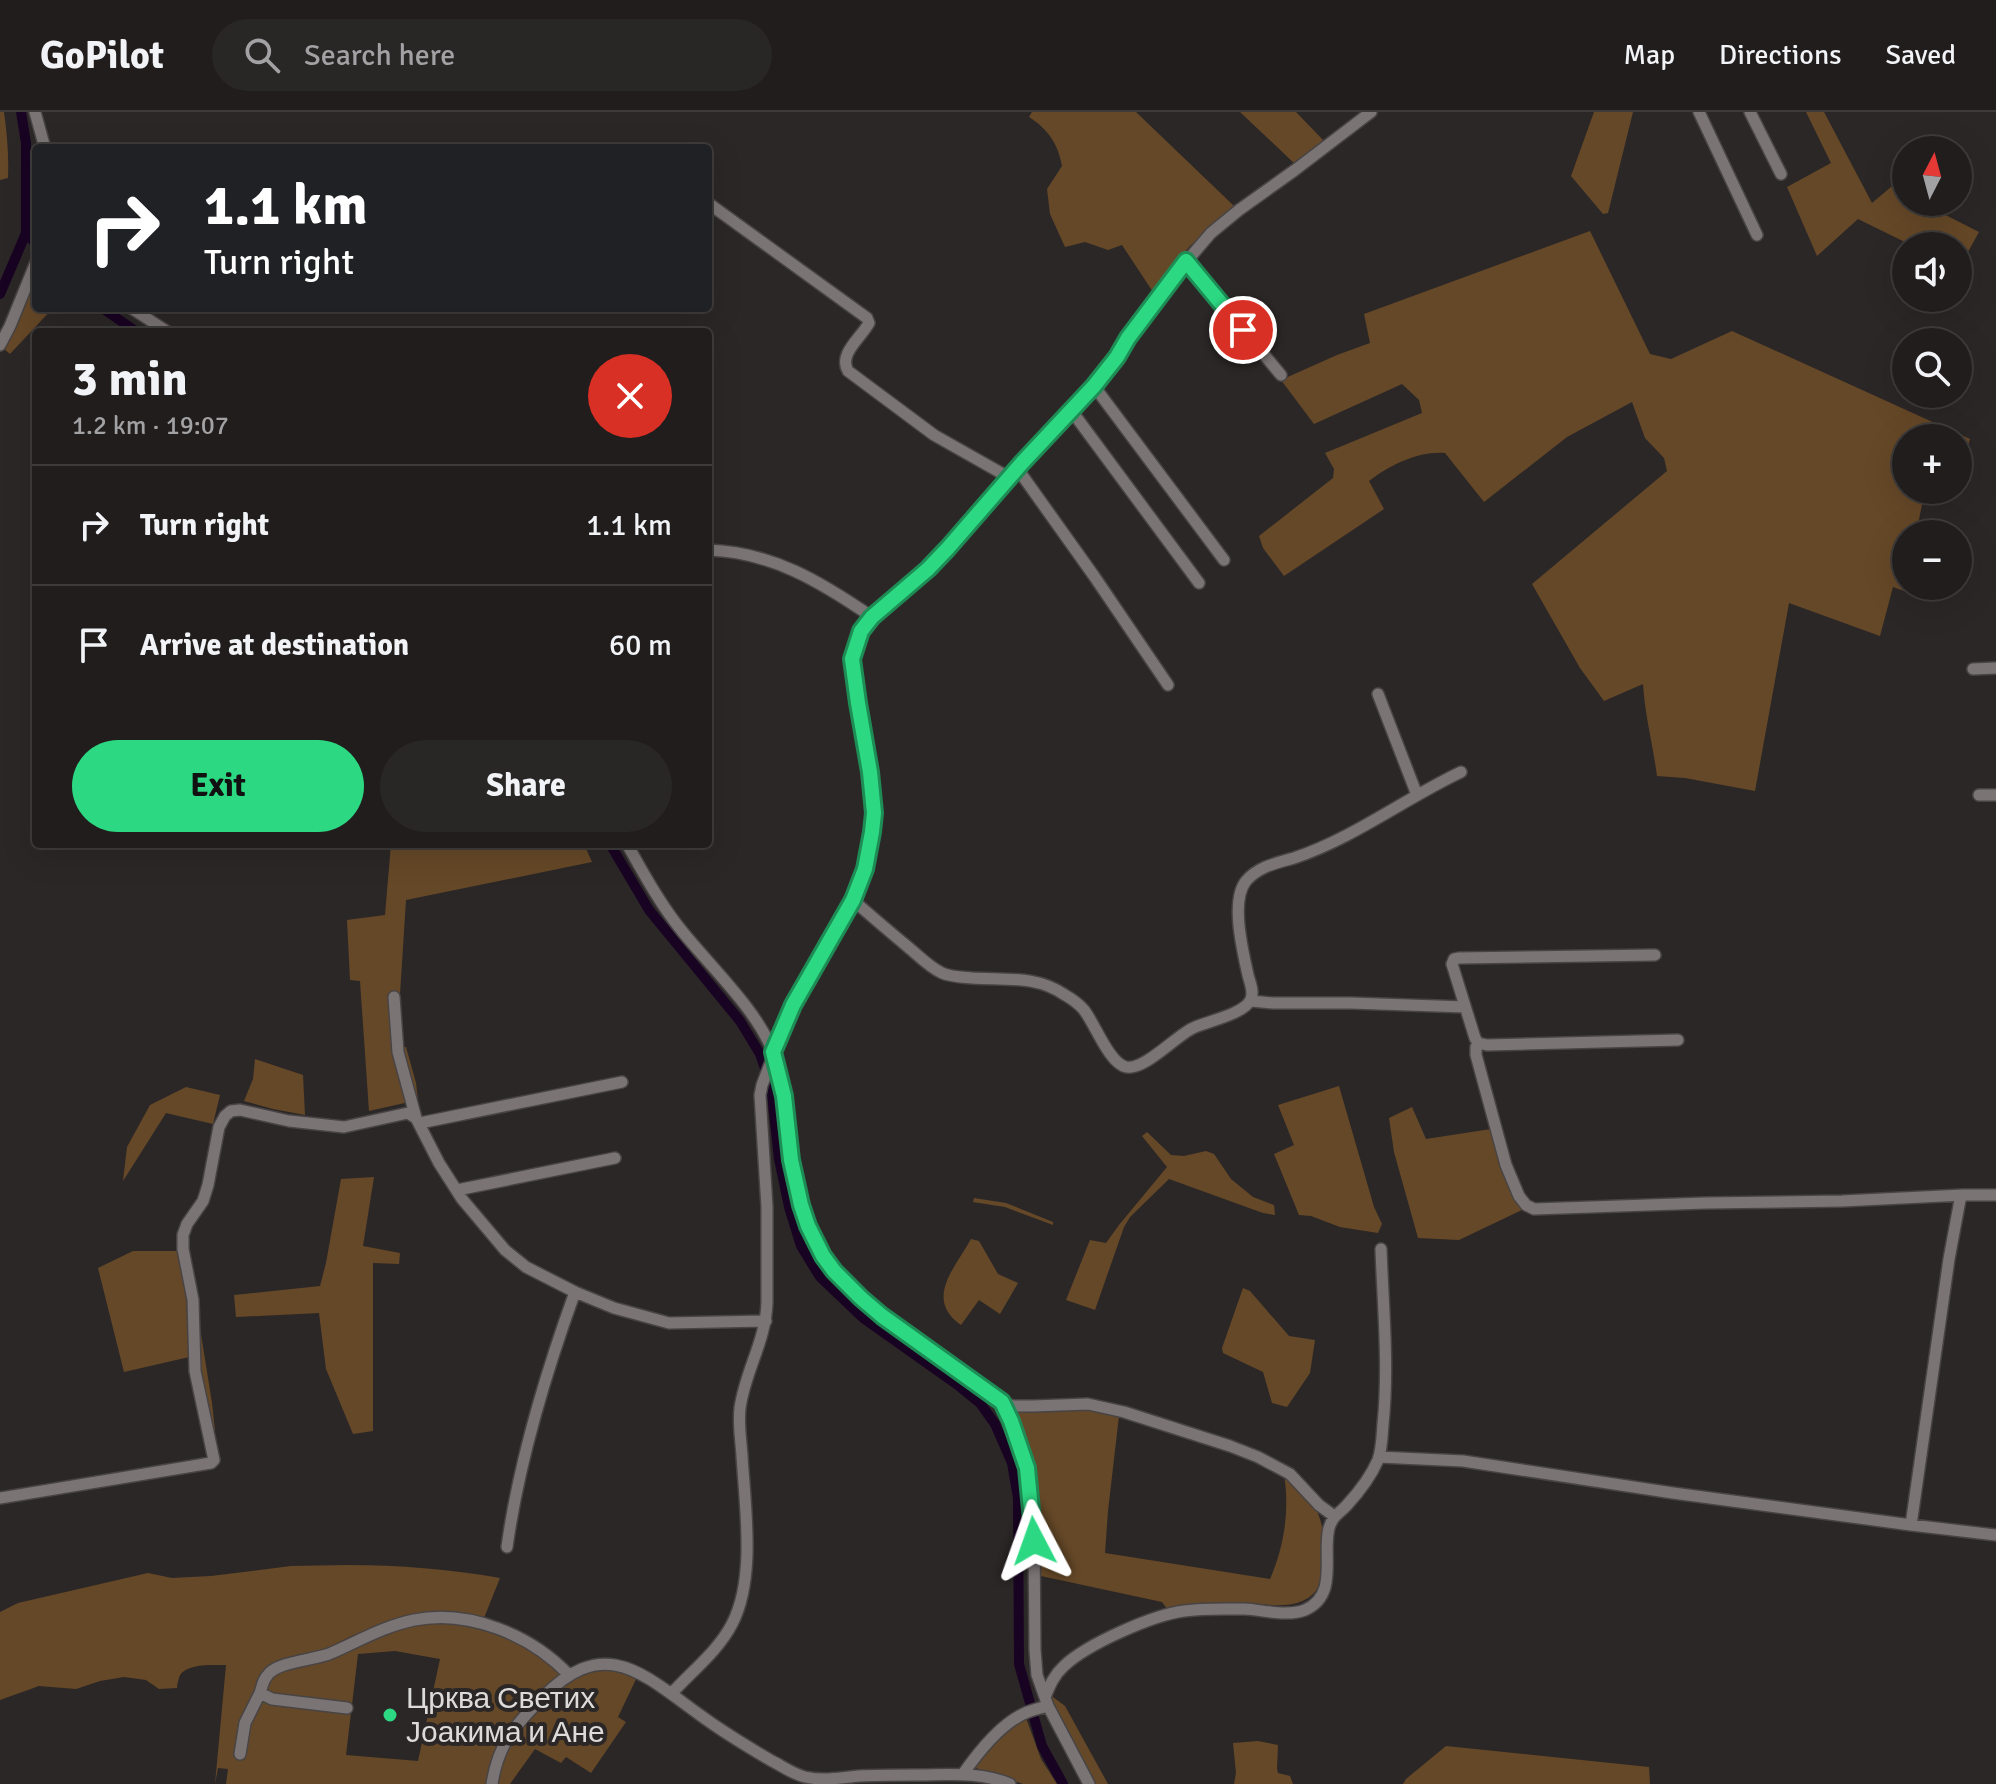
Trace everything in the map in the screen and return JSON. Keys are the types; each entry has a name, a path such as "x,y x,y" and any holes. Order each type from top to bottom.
{"street":[{"path":"35,112 44,144"},
{"path":"672,1693 713,1651 731,1626 746,1578 740,1407 766,1321 767,1207 760,1095 793,1005 853,900 865,869 874,813 852,659 861,631 872,617 948,548 1094,386 1186,261 1211,233 1371,112"},
{"path":"1699,112 1757,235"},
{"path":"1750,112 1781,174"},
{"path":"712,206 867,318 869,323 866,329 845,357 844,364 848,371 934,435 1013,473 1094,576 1168,685"},
{"path":"1186,261 1281,375"},
{"path":"0,345 32,272"},
{"path":"137,312 162,328"},
{"path":"1094,386 1224,560"},
{"path":"1071,410 1199,583"},
{"path":"712,550 757,556 775,562 827,587 872,617"},
{"path":"1973,669 1996,668"},
{"path":"1378,694 1417,795"},
{"path":"853,900 942,973 957,977 1025,979 1046,984 1063,993 1081,1006 1112,1056 1125,1067 1133,1067 1191,1028 1243,1009 1251,1001 1238,903 1240,891 1247,880 1272,863 1296,857 1379,819 1428,788 1461,772"},
{"path":"1979,795 1996,795"},
{"path":"629,848 659,901 757,1023 772,1056 784,1096 791,1160 808,1226 834,1271 861,1298 1002,1402 1013,1406 1088,1404 1124,1412 1230,1446 1290,1474 1319,1505 1334,1516"},
{"path":"1655,955 1454,959 1452,964 1478,1043 1678,1040"},
{"path":"394,997 398,1052 418,1120 439,1163 457,1190 505,1250 526,1267 575,1292 614,1308 669,1323 766,1321"},
{"path":"1251,1001 1465,1007"},
{"path":"1478,1043 1476,1055 1506,1165 1519,1196 1534,1209 1996,1195"},
{"path":"0,1498 211,1463 214,1460 195,1371 193,1300 183,1235 203,1201 219,1127 231,1111 344,1127 408,1113 418,1120 622,1082"},
{"path":"457,1190 615,1158"},
{"path":"1911,1525 1949,1259 1963,1195"},
{"path":"963,1774 997,1735 1021,1715 1045,1703 1051,1681 1065,1665 1101,1641 1183,1611 1245,1609 1281,1612 1304,1610 1316,1602 1328,1576 1328,1531 1334,1516 1349,1504 1364,1485 1379,1457 1386,1384 1381,1249"},
{"path":"507,1547 513,1503 525,1454 556,1344 575,1292"},
{"path":"1002,1402 1027,1468 1034,1541 1037,1675 1045,1703 1089,1784"},
{"path":"1379,1457 1463,1461 1673,1493 1996,1535"},
{"path":"240,1754 245,1723 267,1674 275,1668 328,1654 386,1628 413,1620 455,1618 498,1628 555,1660 569,1675"},
{"path":"492,1784 495,1765 506,1738 528,1711 569,1675 607,1663 640,1673 749,1747 801,1776 823,1780 963,1774 985,1776 1006,1783"},
{"path":"260,1693 272,1699 347,1708"}],"shaded area":[{"path":"0,112 4,112 8,145 8,178 0,180"},
{"path":"1032,112 1136,112 1234,206 1189,247 1153,292 1122,245 1108,250 1085,242 1065,247 1050,214 1047,189 1062,166 1051,138 1029,117"},
{"path":"1240,112 1296,112 1324,141 1295,164"},
{"path":"1594,112 1633,112 1608,213 1603,214 1571,176"},
{"path":"1806,112 1824,112 1872,203 1891,187 1892,216 1948,216 1979,232 1972,245 1972,232 1892,232 1892,236 1858,219 1817,256 1787,187 1831,163"},
{"path":"1590,231 1650,354 1671,359 1732,331 1892,404 1892,408 1902,408 1937,424 1892,424 1892,504 1922,504 1919,520 1892,520 1892,591 1880,636 1789,603 1755,791 1657,776 1643,684 1604,701 1580,668 1532,584 1667,471 1664,458 1645,438 1632,402 1567,437 1484,502 1445,453 1425,454 1395,465 1369,481 1384,509 1284,576 1263,548 1259,536 1333,478 1334,469 1325,453 1422,413 1419,400 1402,384 1314,424 1281,380 1370,343 1364,314"},
{"path":"32,290 32,312 49,312 10,354 4,349"},
{"path":"391,848 586,848 592,862 406,900 400,994 391,995 394,1049 406,1047 418,1100 369,1111 360,981 350,980 347,920 385,915"},
{"path":"255,1059 303,1075 305,1115 244,1101 253,1079"},
{"path":"1339,1086 1374,1207 1382,1224 1378,1233 1340,1227 1311,1216 1299,1215 1274,1154 1294,1145 1278,1105"},
{"path":"186,1087 220,1095 213,1124 166,1113 123,1181 127,1147 150,1105"},
{"path":"1412,1107 1426,1139 1491,1129 1524,1209 1459,1240 1418,1238 1394,1152 1389,1118"},
{"path":"1147,1132 1171,1155 1184,1156 1206,1151 1214,1154 1231,1179 1253,1197 1274,1205 1275,1215 1169,1179 1130,1217 1124,1227 1095,1310 1066,1300 1090,1240 1106,1243 1167,1167 1142,1136"},
{"path":"374,1177 363,1246 400,1253 399,1264 373,1263 373,1431 353,1434 326,1369 319,1313 236,1317 234,1295 320,1286 341,1179"},
{"path":"974,1198 1006,1203 1053,1222 1053,1225 1005,1207 973,1202"},
{"path":"971,1239 979,1241 998,1274 1018,1283 1000,1314 979,1300 961,1325 950,1315 944,1294 951,1272"},
{"path":"133,1251 179,1251 188,1329 200,1328 215,1430 212,1431 198,1355 124,1372 98,1268"},
{"path":"1243,1288 1250,1291 1289,1336 1315,1340 1310,1373 1287,1407 1272,1403 1263,1372 1223,1353 1222,1348"},
{"path":"1076,1409 1119,1416 1105,1553 1270,1579 1284,1528 1284,1475 1310,1500 1322,1526 1322,1567 1315,1592 1305,1600 1290,1604 1242,1603 1168,1610 1162,1602 1041,1576 1041,1513 1035,1466 1016,1411"},
{"path":"291,1566 405,1567 500,1578 484,1618 441,1612 415,1615 374,1627 334,1645 351,1649 380,1635 421,1625 463,1625 484,1629 541,1656 569,1682 603,1670 637,1677 618,1717 626,1722 591,1773 566,1757 561,1763 535,1749 510,1784 226,1784 228,1769 218,1768 215,1784 226,1665 189,1668 180,1675 177,1688 159,1689 146,1680 124,1677 76,1689 39,1686 0,1700 0,1612 18,1603 148,1573 172,1578","holes":["395,1651 440,1659 418,1761 346,1755 358,1654"]},
{"path":"1051,1692 1065,1706 1108,1784 1094,1784 1049,1699"},
{"path":"1026,1718 1041,1759 1057,1784 1023,1784 976,1768 976,1764 999,1738"},
{"path":"1258,1741 1278,1745 1278,1773 1290,1776 1293,1784 1234,1784 1233,1743"},
{"path":"1446,1746 1649,1767 1650,1784 1403,1784"}],"waterway":[{"path":"0,294 26,233 26,143 21,112"},
{"path":"26,233 32,240"},
{"path":"108,312 131,328"},
{"path":"612,848 649,910 740,1021 760,1054 771,1085 779,1159 789,1207 801,1246 820,1277 863,1318 980,1403 995,1424 1012,1463 1018,1498 1019,1664 1042,1746 1063,1784"}],"place":[{"name":"Црква Светих Јоакима и Ане","path":"390,1715"}],"route":[{"path":"1034,1541 1027,1468 1002,1402 882,1316 834,1271 823,1256 801,1205 791,1160 784,1096 773,1052 793,1005 853,900 865,869 874,813 852,659 861,631 872,617 948,548 1094,386 1186,261 1243,330"}]}
